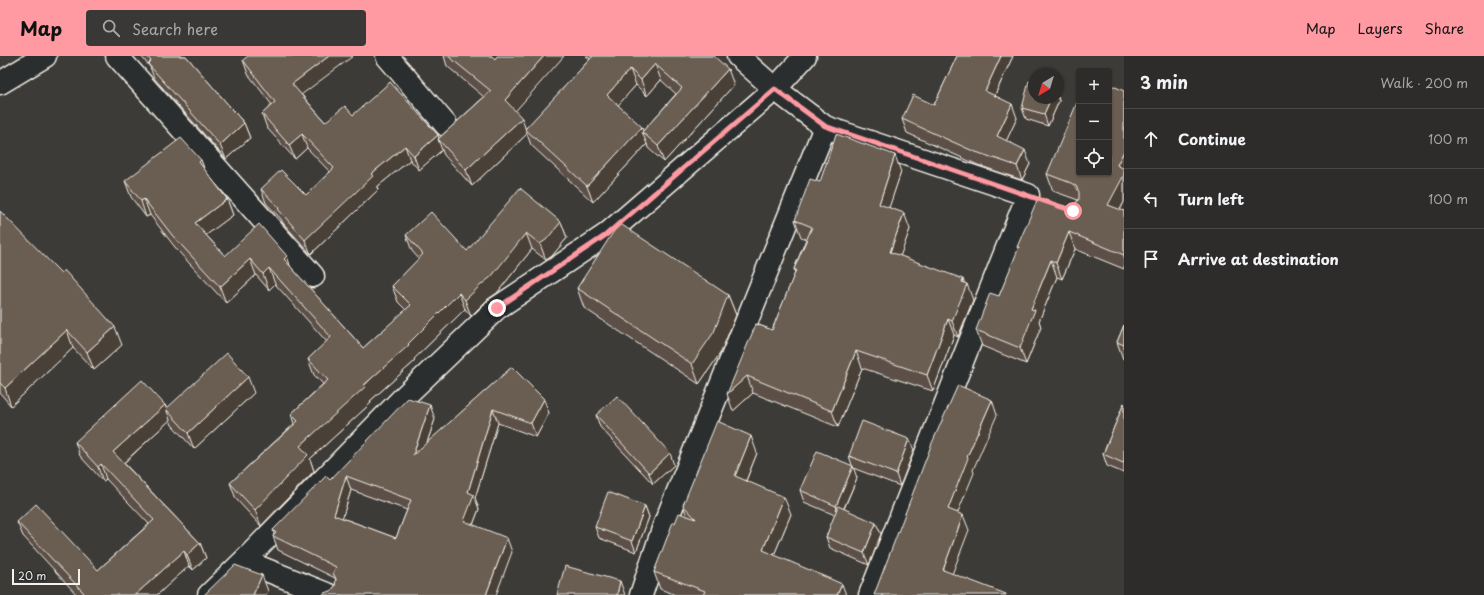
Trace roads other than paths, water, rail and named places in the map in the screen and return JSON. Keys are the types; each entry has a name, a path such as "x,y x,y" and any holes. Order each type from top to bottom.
{"street":[{"path":"0,84 45,56"},
{"path":"117,56 313,276"},
{"path":"387,56 446,125"},
{"path":"738,56 775,89 825,126 1050,203"},
{"path":"209,595 405,396 497,308 606,235 775,89 805,56"},
{"path":"641,595 664,526 825,126"},
{"path":"870,595 1028,195"},
{"path":"244,561 329,595"}]}
